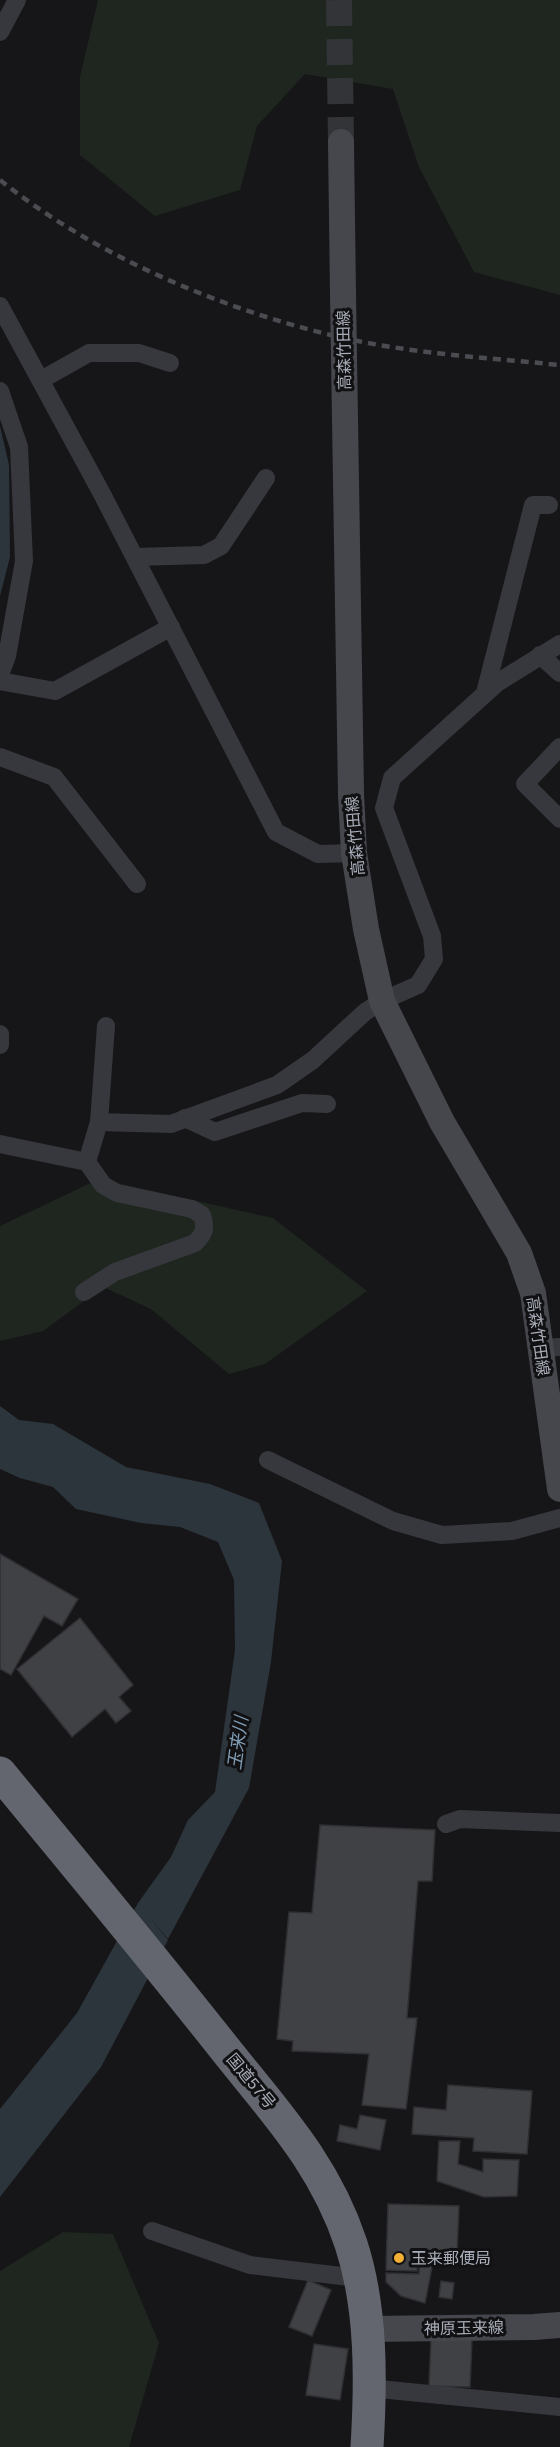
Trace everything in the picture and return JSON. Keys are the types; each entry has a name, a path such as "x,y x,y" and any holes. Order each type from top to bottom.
{"highway":[{"name":"国道57号","path":"0,1773 287,2122 334,2199 352,2246 368,2329 367,2447"}],"main road":[{"name":"高森竹田線","path":"341,142 351,794 354,854 382,1001 442,1122 519,1253 533,1293 550,1347 560,1489"},
{"name":"神原玉来線","path":"368,2329 560,2325"}],"street":[{"path":"0,32 17,0"},
{"path":"0,306 135,557 276,832 318,854 354,854"},
{"path":"40,380 89,353 139,353 170,363"},
{"path":"0,391 19,447 24,561 7,656 0,675"},
{"path":"135,557 204,555 221,546 266,478"},
{"path":"485,693 533,505 549,506"},
{"path":"0,681 55,691 171,627"},
{"path":"99,1122 171,1124 277,1085 313,1060 364,1012 418,985 434,958 432,936 387,821 384,808 385,796 392,778 485,693 560,644"},
{"path":"540,655 560,673"},
{"path":"560,747 525,784 560,819"},
{"path":"0,757 54,777 137,884"},
{"path":"87,1162 99,1122 106,1026"},
{"path":"0,1034 0,1045"},
{"path":"185,1118 215,1132 302,1103 327,1104"},
{"path":"0,1144 87,1162 102,1185 117,1193 192,1209 202,1215 206,1226 204,1234 195,1243 115,1272 84,1292"},
{"path":"268,1460 393,1521 442,1535 512,1531 560,1518"},
{"path":"446,1824 460,1819 560,1823"},
{"path":"152,2231 250,2265 358,2278"},
{"path":"369,2388 560,2407"}],"shaded area":[{"path":"98,0 560,0 560,295 474,272 419,167 393,89 305,74 257,126 240,190 155,216 80,155 80,77"},
{"path":"99,1179 273,1218 367,1291 265,1364 229,1374 151,1309 103,1287 43,1331 0,1341 0,1226"},
{"path":"63,2232 113,2234 159,2343 129,2447 0,2447 0,2271"}],"water":[{"path":"0,426 9,465 10,557 0,596"},
{"name":"玉来川","path":"0,1406 19,1420 53,1424 126,1467 210,1484 259,1503 282,1561 271,1662 249,1788 168,1939 150,1918 168,1940 101,2067 0,2197 0,2109 77,2013 138,1903 171,1857 188,1820 215,1792 235,1650 234,1580 218,1542 180,1527 141,1523 76,1509 53,1487 20,1478 0,1469"}],"building":[{"path":"0,1554 78,1599 62,1626 44,1616 11,1675 0,1669"},
{"path":"80,1618 133,1685 119,1697 131,1711 116,1723 105,1709 72,1737 17,1669"},
{"path":"320,1825 435,1830 432,1881 418,1881 407,2018 417,2018 406,2109 362,2105 369,2054 292,2051 293,2041 277,2039 289,1912 312,1913"},
{"path":"448,2085 532,2091 527,2154 473,2151 474,2138 412,2134 414,2107 446,2110"},
{"path":"360,2115 386,2120 380,2150 337,2141 340,2125 357,2129"},
{"path":"439,2141 460,2141 458,2164 483,2172 483,2159 519,2160 517,2196 484,2197 437,2181"},
{"path":"388,2204 459,2206 457,2253 418,2251 417,2271 386,2270"},
{"path":"420,2254 434,2257 425,2303 401,2296 386,2282 386,2273 419,2274"},
{"path":"308,2280 331,2290 312,2336 289,2327"},
{"path":"441,2281 454,2283 452,2299 439,2297"},
{"path":"431,2339 472,2340 470,2387 429,2386"},
{"path":"314,2344 348,2349 340,2400 306,2395"}],"tunnel":[{"path":"339,0 341,142"}],"railway":[{"path":"0,180 38,208 121,257 165,279 256,314 302,328 374,344 454,355 560,365"}],"place":[{"name":"玉来郵便局","path":"399,2258"}]}
